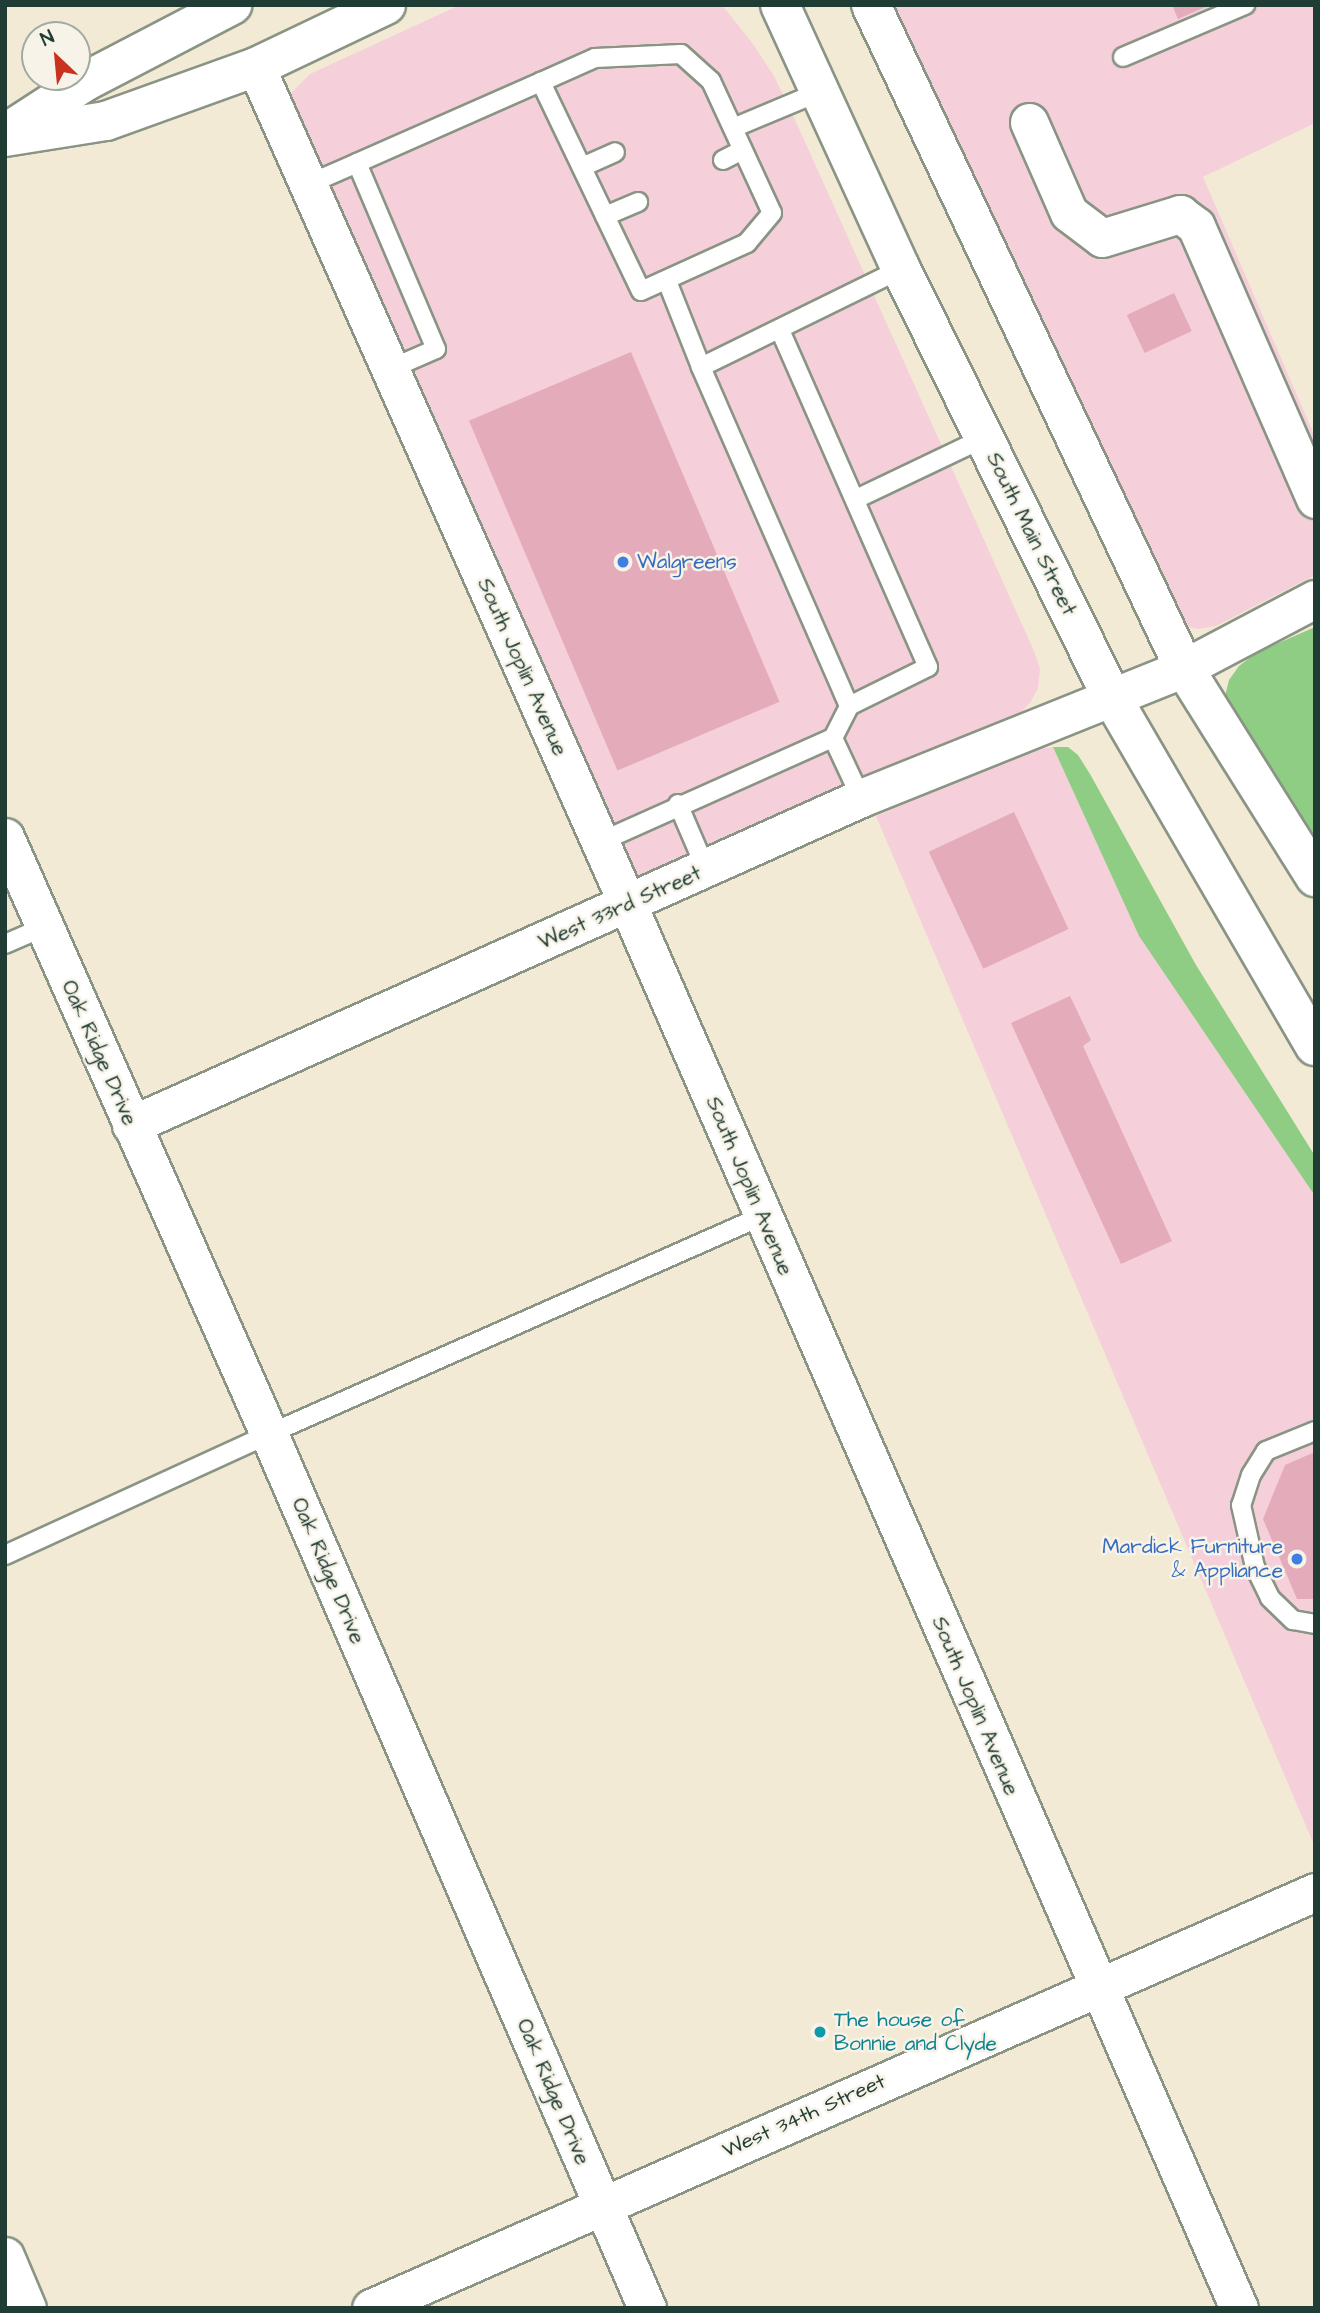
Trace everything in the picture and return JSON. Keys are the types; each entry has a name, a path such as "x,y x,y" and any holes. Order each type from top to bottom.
{"main road":[{"path":"5,135 86,81 232,5"},
{"path":"5,135 106,121 256,66 386,5"},
{"name":"South Main Street","path":"780,5 901,270 1111,696 1315,1046"},
{"path":"871,5 1184,668 1315,877"}],"street":[{"name":"South Joplin Avenue","path":"256,66 628,905 1239,2308"},
{"path":"1029,122 1069,213 1102,239 1180,214 1196,226 1315,499"},
{"name":"West 33rd Street","path":"131,1125 628,905 861,798 1184,668 1315,599"},
{"name":"Oak Ridge Drive","path":"5,837 269,1434 647,2308"},
{"name":"West 34th Street","path":"371,2308 1315,1892"},
{"path":"5,2256 27,2308"}],"lane":[{"path":"1123,57 1245,5"},
{"path":"309,184 595,58 681,54 711,81 772,213 747,243 641,292 541,82"},
{"path":"733,128 820,92"},
{"path":"704,109 720,100"},
{"path":"723,160 743,150"},
{"path":"582,167 615,152"},
{"path":"357,163 436,349 390,369"},
{"path":"605,216 638,202"},
{"path":"701,367 901,270"},
{"path":"667,281 701,367 849,706"},
{"path":"600,842 678,804 833,737 849,706 928,667 780,330"},
{"path":"856,499 984,438"},
{"path":"833,737 861,798"},
{"path":"678,804 706,869"},
{"path":"5,944 44,927"},
{"path":"5,1555 269,1434 762,1216"},
{"path":"1315,1431 1266,1451 1251,1475 1241,1505 1255,1567 1270,1598 1293,1620 1315,1624"}],"shaded area":[{"path":"460,5 722,5 753,44 774,76 801,133 1034,651 1040,669 1038,688 1030,703 1014,719 644,878 629,868 290,104 292,92 310,74"},
{"path":"889,5 1315,5 1315,123 1203,177 1315,437 1315,575 1216,626 1199,629 1180,625"},
{"path":"1053,747 1139,936 1315,1196 1315,1847 876,816 1031,750"}],"green space":[{"path":"1315,627 1315,851 1227,712 1225,696 1229,680 1239,666 1256,653"},
{"path":"1053,747 1068,747 1078,755 1196,965 1315,1156 1315,1196 1139,936"}],"building":[{"path":"1172,5 1210,5 1178,19"},
{"path":"1174,293 1192,331 1145,353 1127,315"},
{"name":"Walgreens","path":"631,352 779,702 617,771 469,421"},
{"path":"1014,812 1069,929 983,969 929,852"},
{"path":"1070,996 1091,1040 1083,1046 1172,1241 1121,1264 1011,1023"},
{"name":"Mardick Furniture & Appliance","path":"1315,1452 1315,1599 1297,1599 1263,1519 1285,1465"}],"place":[{"name":"Walgreens","path":"623,562"},
{"name":"Mardick Furniture & Appliance","path":"1297,1559"},
{"name":"The house of Bonnie and Clyde","path":"820,2032"}]}
